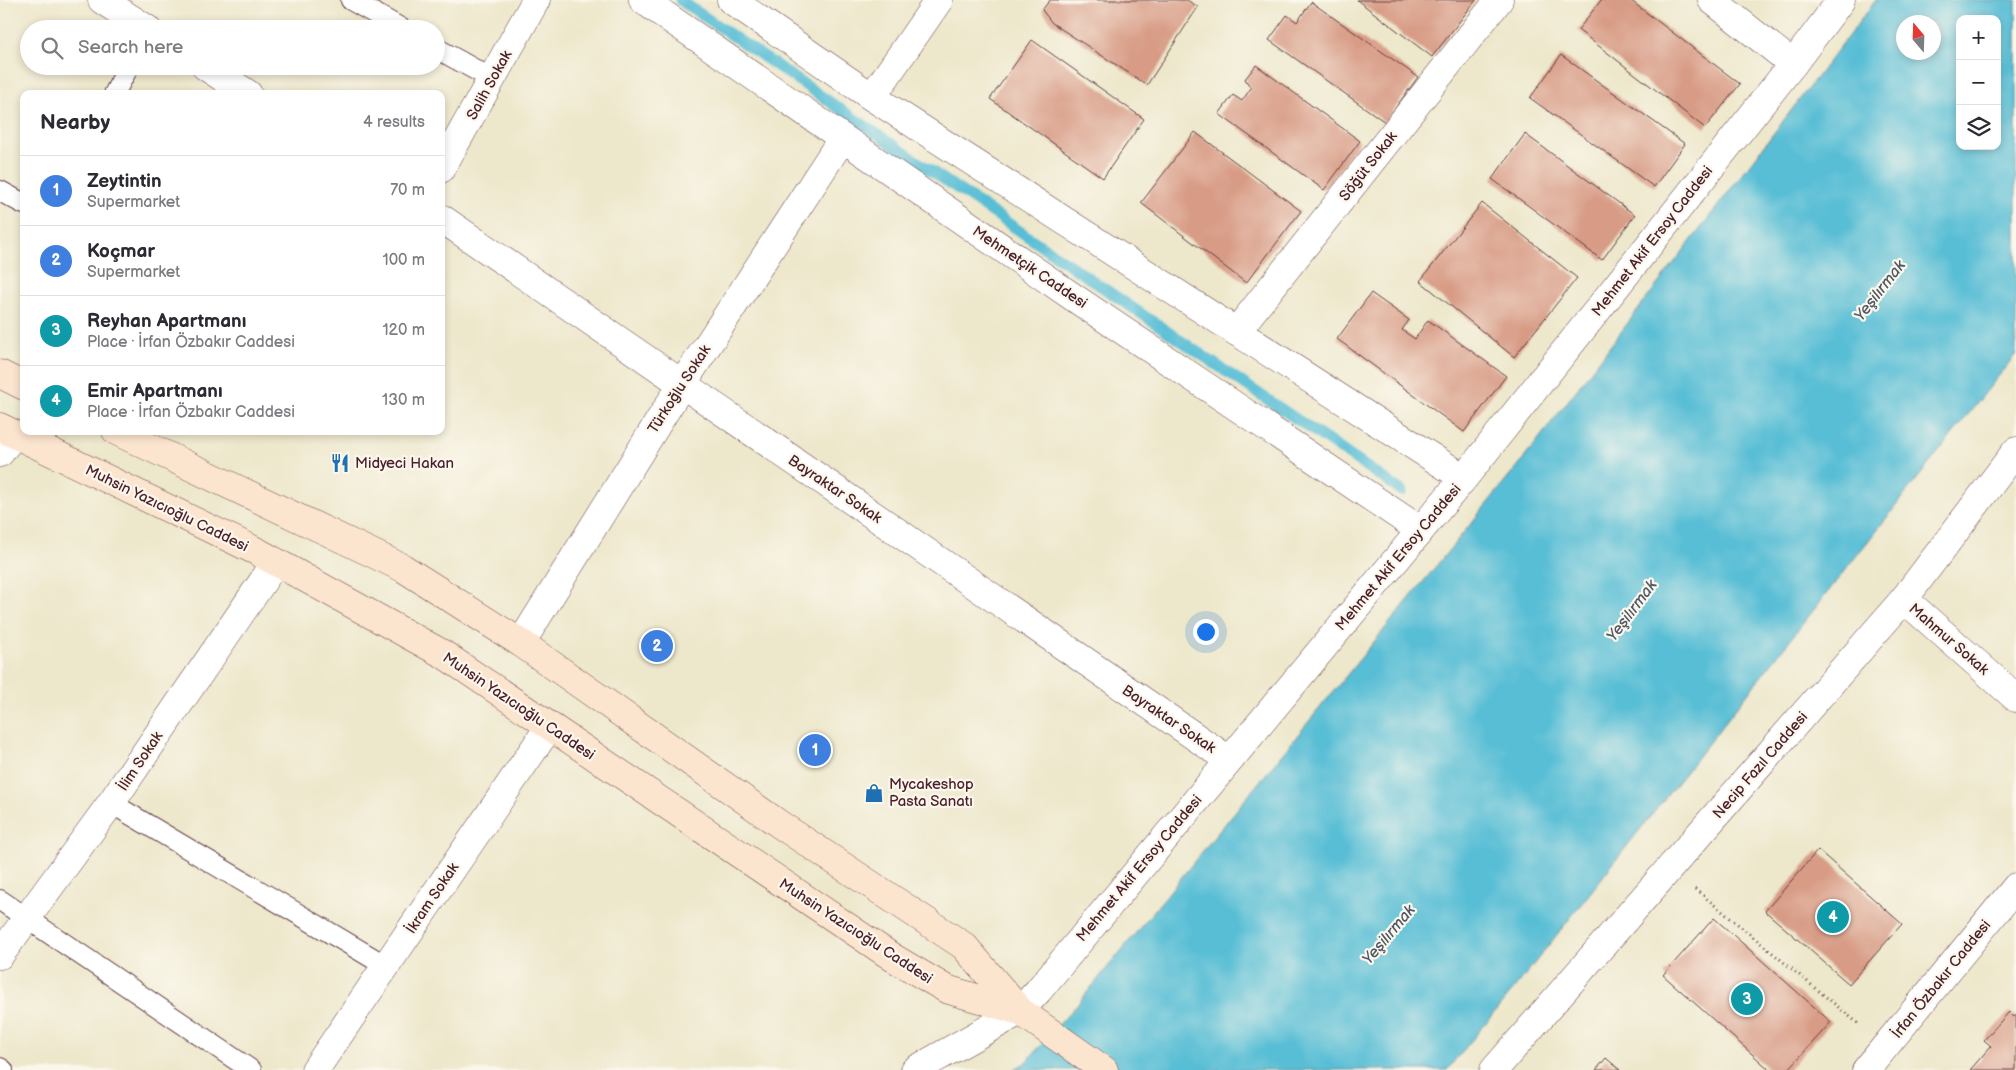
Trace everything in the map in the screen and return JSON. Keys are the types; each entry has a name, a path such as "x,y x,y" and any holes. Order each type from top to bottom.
{"main road":[{"path":"0,374 20,384"},
{"path":"124,435 403,568 521,643 782,826 964,946 1020,1011 1104,1070"},
{"name":"Muhsin Yazıcıoğlu Caddesi","path":"5,438 276,562 443,654 892,957 946,989 1020,1011"}],"street":[{"path":"102,0 133,20"},
{"name":"Salih Sokak","path":"445,162 536,0"},
{"name":"Mehmetçik Caddesi","path":"642,0 1073,297 1420,530"},
{"path":"731,0 872,97 1464,478"},
{"path":"872,97 940,0"},
{"name":"Söğüt Sokak","path":"1236,332 1499,0"},
{"path":"1712,0 1793,64"},
{"name":"Mehmet Akif Ersoy Caddesi","path":"915,1070 1020,1011 1464,478 1793,64 1841,0"},
{"path":"220,75 242,90"},
{"name":"Türkoğlu Sokak","path":"521,643 682,384 842,139"},
{"name":"Bayraktar Sokak","path":"445,221 1229,760"},
{"name":"Necip Fazıl Caddesi","path":"1494,1070 1904,599 2016,451"},
{"name":"İlim Sokak","path":"0,955 111,803 276,562"},
{"name":"Mahmur Sokak","path":"1904,599 2016,698"},
{"name":"İkram Sokak","path":"315,1070 549,727"},
{"name":"İrfan Özbakır Caddesi","path":"1866,1070 2016,887"}],"lane":[{"path":"350,0 386,20"},
{"path":"445,53 492,79"},
{"path":"116,90 124,75"},
{"path":"0,191 20,202"},
{"path":"111,803 386,966"},
{"path":"0,900 251,1070"}],"path":[{"path":"1669,868 1858,1022"}],"water":[{"name":"Yeşilırmak","path":"1876,0 2016,0 2016,354 1518,984 1447,1070 1013,1070 1025,1063 1080,1001 1518,466"}],"building":[{"path":"1050,0 1187,0 1198,7 1147,85 1052,23 1042,10"},
{"path":"1357,0 1476,0 1432,57"},
{"path":"1601,0 1630,0 1740,84 1705,128 1578,30"},
{"path":"1311,2 1418,77 1385,122 1269,40 1287,15 1297,22"},
{"path":"1032,40 1144,119 1103,178 990,99"},
{"path":"1561,55 1685,144 1654,187 1530,98"},
{"path":"1256,65 1360,141 1324,190 1219,114 1233,95 1242,101 1251,88 1245,79"},
{"path":"1195,132 1301,211 1246,283 1141,203"},
{"path":"1525,134 1635,215 1602,260 1492,179"},
{"path":"1482,203 1577,278 1514,357 1420,281"},
{"path":"1371,293 1409,320 1402,330 1415,339 1428,320 1506,376 1464,432 1337,339"},
{"path":"1818,850 1902,924 1849,984 1765,911"},
{"path":"1714,918 1831,1022 1788,1070 1770,1070 1663,975"},
{"path":"2009,1012 2014,1017 2016,1014 2016,1070 1970,1070 1991,1046 1984,1040"},
{"path":"1606,1058 1620,1070 1596,1070"}],"waterway":[{"path":"680,0 1402,491"}],"place":[{"name":"Midyeci Hakan","path":"340,463"},
{"name":"Koçmar","path":"657,646"},
{"name":"Zeytintin","path":"815,750"},
{"name":"Mycakeshop Pasta Sanatı","path":"874,793"},
{"name":"Emir Apartmanı","path":"1833,917"},
{"name":"Reyhan Apartmanı","path":"1747,999"}]}
